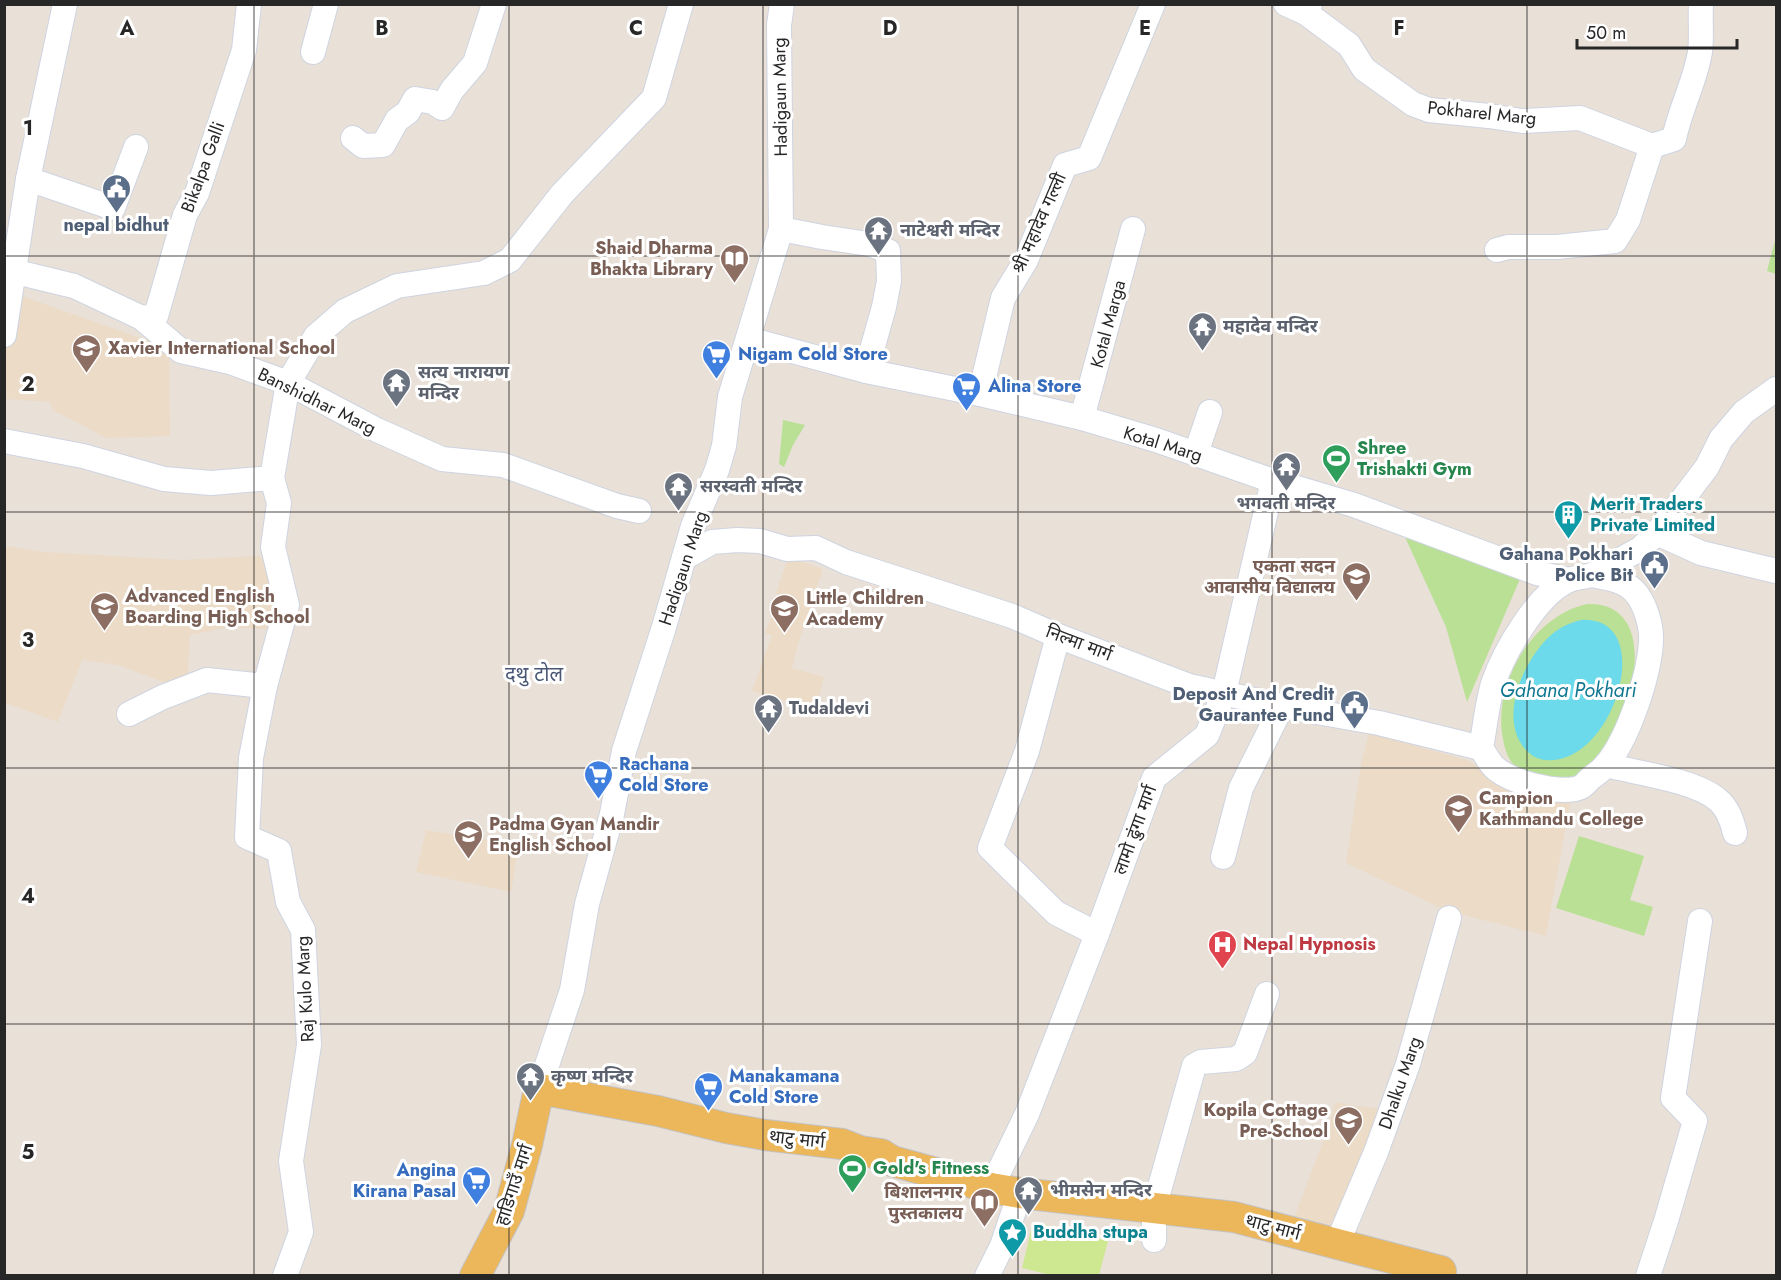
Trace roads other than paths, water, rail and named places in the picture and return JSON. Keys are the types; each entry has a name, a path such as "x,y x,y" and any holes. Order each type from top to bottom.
{"main road":[{"name":"थाटु मार्ग","path":"538,1089 658,1111 765,1136 842,1144 860,1151 881,1154 892,1161 991,1188 1234,1217 1446,1274"},
{"name":"हाडिगाउँ मार्ग","path":"475,1275 508,1211 528,1145 538,1089"}],"street":[{"path":"4,335 9,270 65,4"},
{"name":"Bikalpa Galli","path":"142,318 156,316 185,215 197,193 244,50 249,4"},
{"path":"314,52 326,4"},
{"path":"353,138 363,146 383,145 397,120 408,112 415,99 433,102 442,108 452,90 475,63 494,4"},
{"path":"4,441 83,456 164,479 211,483 272,478 288,383 316,336 345,311 397,286 484,273 510,260 562,194 654,98 681,4"},
{"name":"Hadigaun Marg","path":"538,1089 572,990 587,903 612,814 624,751 664,627 693,526 717,470 724,446 730,397 781,229 779,25 782,4"},
{"name":"श्री महादेव गल्ली","path":"980,394 1003,298 1026,260 1065,165 1089,158 1153,4"},
{"path":"1497,250 1508,247 1557,247 1615,241 1628,220 1663,142 1678,119 1700,51 1701,4"},
{"name":"Pokharel Marg","path":"1301,7 1349,45 1364,69 1413,104 1428,110 1522,121 1580,118 1663,142"},
{"path":"28,179 113,208 136,147"},
{"path":"781,229 869,244 888,251 889,281 866,371"},
{"name":"Kotal Marga","path":"1082,418 1133,229"},
{"name":"Banshidhar Marg","path":"9,270 74,286 142,318 181,351 230,362 288,383 377,430 442,459 502,465 617,506 639,511"},
{"name":"Kotal Marg","path":"748,339 866,371 1082,418 1196,453 1273,481 1354,505 1537,573 1580,578"},
{"path":"1580,578 1612,579 1626,585 1636,593 1649,621 1652,640 1639,699 1625,734 1606,765 1581,787 1561,790 1517,780 1494,768 1481,748 1493,684 1512,644 1532,614 1551,592 1640,549 1657,533 1707,467 1721,439 1744,412 1776,388"},
{"path":"1196,453 1210,412"},
{"name":"Raj Kulo Marg","path":"272,478 279,503 273,547 287,605 264,686 251,758 247,837 279,851 288,902 303,930 309,1045 291,1161 301,1232 285,1275"},
{"name":"लामो ढुंगा मार्ग","path":"991,1188 1027,1114 1097,934 1154,778 1207,735 1224,693 1273,481"},
{"path":"1657,533 1701,553 1776,571"},
{"name":"निल्मा मार्ग","path":"684,558 712,542 737,540 760,541 787,549 816,548 846,562 1012,616 1190,686 1282,706 1379,723 1481,748"},
{"path":"1058,636 1027,751 990,848 1056,913 1097,934"},
{"path":"129,714 207,680 264,686"},
{"path":"1223,857 1241,788 1282,706"},
{"path":"1606,765 1702,790 1719,801 1730,816 1735,833"},
{"name":"Dhalku Marg","path":"1337,1244 1376,1152 1408,1064 1449,918"},
{"path":"1648,1275 1695,1120 1673,1098 1700,921"},
{"path":"1154,1240 1154,1208 1194,1066 1202,1062 1236,1059 1245,1053 1267,994"},
{"path":"987,1275 1002,1246 1020,1193"}],"water":[{"name":"Gahana Pokhari","path":"1581,620 1604,624 1617,639 1622,661 1620,686 1610,712 1595,735 1576,752 1553,760 1539,759 1528,752 1519,739 1514,725 1517,692 1522,676 1539,648 1556,631"}],"place":[{"name":"nepal bidhut","path":"116,214"},
{"name":"नाटेश्वरी मन्दिर","path":"879,256"},
{"name":"Shaid Dharma Bhakta Library","path":"734,284"},
{"name":"महादेव मन्दिर","path":"1202,352"},
{"name":"Xavier International School","path":"87,374"},
{"name":"Nigam Cold Store","path":"717,380"},
{"name":"सत्य नारायण मन्दिर","path":"397,408"},
{"name":"Alina Store","path":"967,412"},
{"name":"Shree Trishakti Gym","path":"1336,484"},
{"name":"भगवती मन्दिर","path":"1286,492"},
{"name":"सरस्वती मन्दिर","path":"679,512"},
{"name":"Merit Traders Private Limited","path":"1569,540"},
{"name":"Gahana Pokhari Police Bit","path":"1654,590"},
{"name":"एकता सदन आवासीय विद्यालय","path":"1356,602"},
{"name":"Advanced English Boarding High School","path":"104,632"},
{"name":"Little Children Academy","path":"785,634"},
{"name":"Deposit And Credit Gaurantee Fund","path":"1355,730"},
{"name":"Tudaldevi","path":"768,734"},
{"name":"Rachana Cold Store","path":"598,800"},
{"name":"Campion Kathmandu College","path":"1458,834"},
{"name":"Padma Gyan Mandir English School","path":"468,860"},
{"name":"Nepal Hypnosis","path":"1222,970"},
{"name":"कृष्ण मन्दिर","path":"530,1102"},
{"name":"Manakamana Cold Store","path":"708,1112"},
{"name":"Kopila Cottage Pre-School","path":"1349,1146"},
{"name":"Gold's Fitness","path":"852,1194"},
{"name":"Angina Kirana Pasal","path":"477,1206"},
{"name":"भीमसेन मन्दिर","path":"1029,1216"},
{"name":"बिशालनगर पुस्तकालय","path":"984,1228"},
{"name":"Buddha stupa","path":"1012,1258"}],"district":[{"name":"दथु टोल","path":"534,674"}]}
